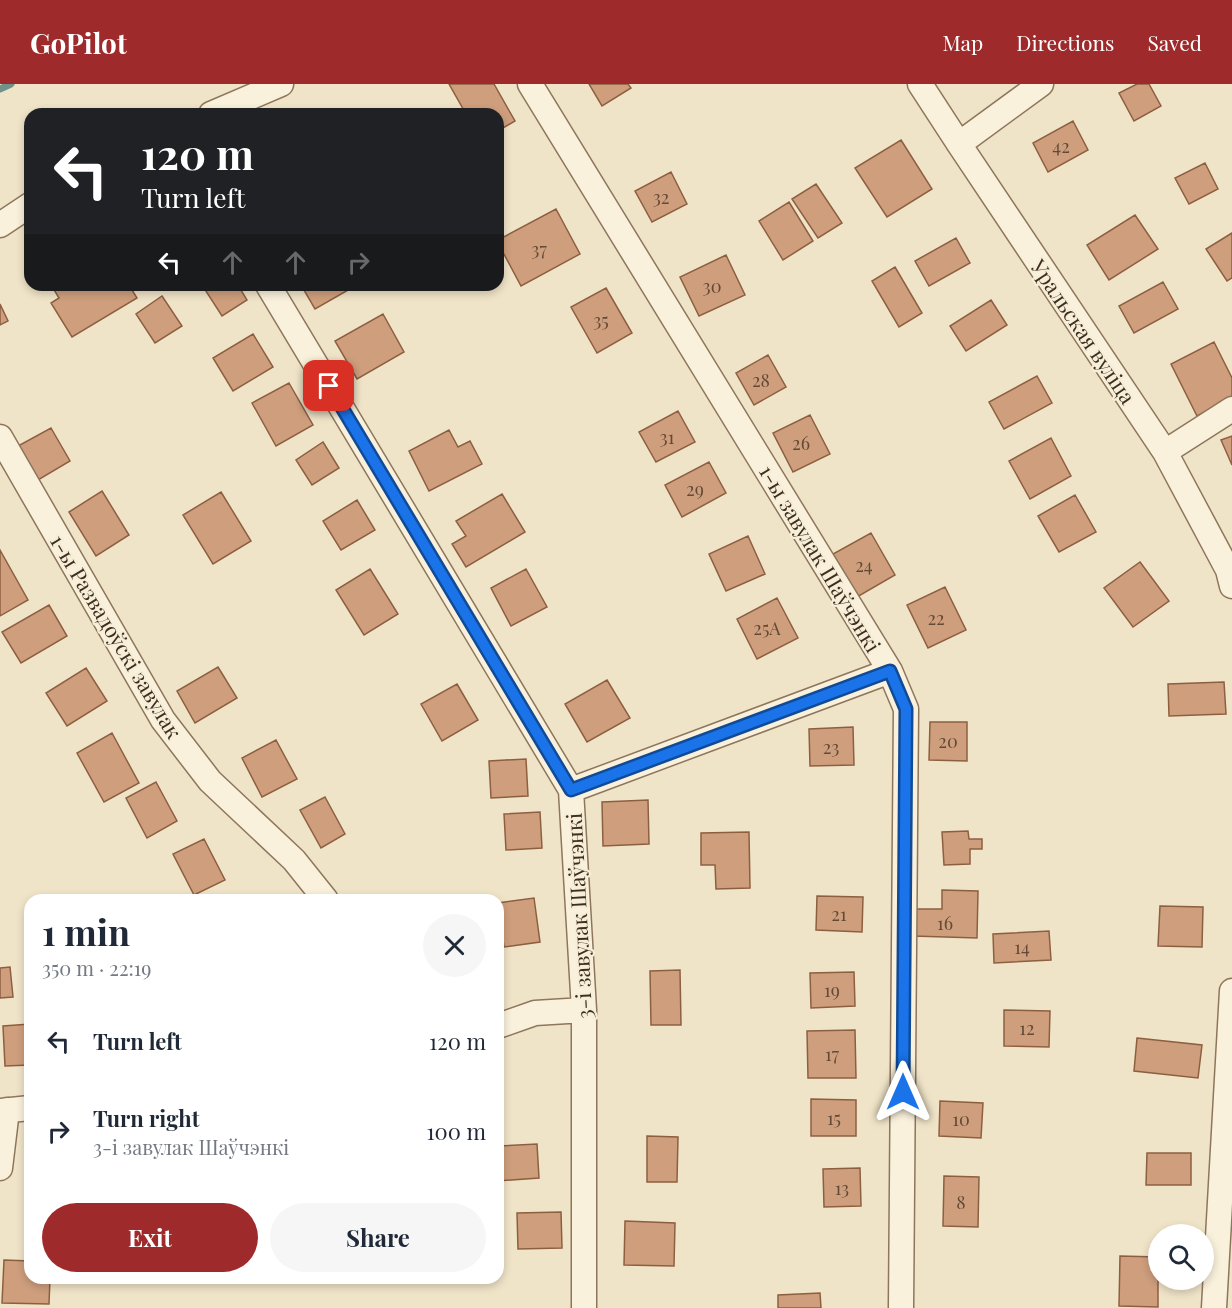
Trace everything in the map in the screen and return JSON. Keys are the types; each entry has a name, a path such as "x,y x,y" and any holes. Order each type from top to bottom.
{"street":[{"path":"225,108 281,84"},
{"name":"1-ы завулак Шаўчэнкі","path":"530,84 890,671 906,709 901,1308"},
{"name":"Уральская вуліца","path":"920,84 1165,452 1228,570 1232,586"},
{"path":"959,144 1041,84"},
{"path":"0,225 24,209"},
{"name":"3-і завулак Шаўчэнкі","path":"272,291 571,790 584,1010 584,1308"},
{"path":"1165,452 1232,409"},
{"name":"1-ы Развадоўскі завулак","path":"0,437 163,720 210,781 294,860 321,894"},
{"path":"571,790 890,671"},
{"path":"1214,1308 1232,992"},
{"path":"504,1024 535,1012 584,1010"},
{"path":"0,1168 12,1110"}],"building":[{"path":"449,84 494,84 515,121 504,127 504,108 463,108"},
{"path":"589,84 628,84 631,88 602,106"},
{"path":"1137,84 1149,84 1161,106 1134,121 1119,93"},
{"path":"1073,121 1088,150 1048,172 1033,143"},
{"path":"901,140 932,189 887,217 855,168"},
{"path":"1205,163 1218,189 1189,204 1175,178"},
{"path":"671,172 687,204 652,222 635,191"},
{"path":"816,184 842,223 818,238 792,199"},
{"path":"789,202 813,241 783,260 759,221"},
{"path":"556,209 580,254 521,286 504,254 504,237"},
{"path":"1135,215 1158,249 1109,280 1087,245"},
{"path":"1232,233 1232,278 1227,281 1206,249"},
{"path":"956,238 970,263 929,286 915,261"},
{"path":"726,255 745,295 699,316 680,277"},
{"path":"895,267 922,313 899,327 872,281"},
{"path":"1163,282 1178,309 1134,333 1119,306"},
{"path":"606,288 632,333 597,353 571,307"},
{"path":"55,291 133,291 137,298 72,337 51,303 59,298"},
{"path":"206,291 242,291 247,300 222,316"},
{"path":"304,291 346,291 315,309"},
{"path":"162,296 182,326 155,343 136,314"},
{"path":"991,300 1007,325 966,351 950,326"},
{"path":"0,304 8,321 0,325"},
{"path":"383,314 404,352 357,379 335,341"},
{"path":"253,334 273,367 233,391 213,358"},
{"path":"1214,342 1232,378 1232,398 1197,416 1171,364"},
{"path":"768,355 786,387 754,405 736,373"},
{"path":"1037,376 1052,403 1004,429 989,402"},
{"path":"289,383 313,425 276,446 252,403"},
{"path":"678,411 695,442 656,462 639,432"},
{"path":"810,415 830,454 793,472 773,433"},
{"path":"51,428 70,461 38,480 18,446"},
{"path":"449,430 458,447 470,441 482,464 429,491 409,451"},
{"path":"1232,436 1232,465 1221,440"},
{"path":"1051,438 1071,476 1030,499 1009,461"},
{"path":"323,442 339,468 312,485 296,460"},
{"path":"709,462 726,493 682,517 665,485"},
{"path":"102,491 129,535 96,556 69,512"},
{"path":"221,492 251,541 213,564 183,515"},
{"path":"502,494 525,532 466,567 452,544 466,536 456,521"},
{"path":"1075,495 1096,532 1059,552 1038,516"},
{"path":"357,500 375,530 341,550 323,521"},
{"path":"871,533 895,575 857,597 833,554"},
{"path":"748,536 765,574 726,591 709,554"},
{"path":"0,550 28,600 0,616"},
{"path":"1140,562 1169,601 1133,627 1104,588"},
{"path":"370,569 398,614 364,635 336,590"},
{"path":"526,569 547,607 511,626 491,588"},
{"path":"945,587 966,630 928,648 907,605"},
{"path":"777,598 798,638 757,659 737,619"},
{"path":"49,605 67,636 21,663 2,632"},
{"path":"218,667 237,698 195,723 177,691"},
{"path":"86,668 107,701 67,726 46,693"},
{"path":"607,680 630,718 587,742 565,704"},
{"path":"1224,682 1226,714 1169,716 1168,684"},
{"path":"457,684 478,720 442,741 421,704"},
{"path":"930,722 967,722 967,761 929,760"},
{"path":"853,727 854,765 810,766 809,729"},
{"path":"112,733 139,783 104,802 77,753"},
{"path":"276,740 297,779 262,797 242,758"},
{"path":"526,759 528,796 491,798 489,761"},
{"path":"156,782 177,821 147,838 126,798"},
{"path":"325,797 345,834 321,848 300,810"},
{"path":"648,800 649,844 603,846 602,802"},
{"path":"540,812 542,848 506,850 504,814"},
{"path":"968,831 969,839 982,839 982,849 970,849 970,864 944,865 942,832"},
{"path":"749,832 750,888 716,889 715,865 701,865 701,833"},
{"path":"204,839 225,880 193,894 173,854"},
{"path":"942,890 978,891 977,938 913,936 913,909 942,909"},
{"path":"817,896 863,897 862,932 816,930"},
{"path":"534,898 540,942 504,947 504,902"},
{"path":"1160,906 1203,907 1202,947 1158,946"},
{"path":"1049,931 1051,960 994,963 993,934"},
{"path":"10,967 13,997 0,998 0,968"},
{"path":"680,970 681,1025 651,1025 650,971"},
{"path":"854,972 855,1006 811,1008 810,973"},
{"path":"1004,1010 1050,1011 1049,1047 1004,1046"},
{"path":"24,1024 24,1065 5,1066 3,1026"},
{"path":"855,1030 856,1078 808,1078 807,1031"},
{"path":"1137,1038 1202,1045 1198,1078 1134,1071"},
{"path":"811,1099 856,1100 856,1136 811,1136"},
{"path":"940,1101 983,1103 981,1138 939,1136"},
{"path":"647,1136 678,1137 677,1182 647,1182"},
{"path":"537,1144 539,1178 504,1181 504,1146"},
{"path":"1147,1153 1191,1153 1191,1185 1146,1185"},
{"path":"860,1168 861,1206 824,1207 823,1169"},
{"path":"944,1176 979,1177 978,1227 943,1226"},
{"path":"561,1212 562,1248 518,1249 517,1213"},
{"path":"625,1221 675,1223 674,1266 624,1265"},
{"path":"1120,1256 1148,1257 1148,1290 1158,1290 1158,1307 1119,1306"},
{"path":"4,1260 24,1261 24,1284 50,1284 49,1304 2,1303"},
{"path":"820,1293 821,1308 778,1308 778,1295"}],"waterway":[{"path":"0,89 11,84"}],"route":[{"path":"329,386 571,790 890,671 906,709 903,1092"}]}
